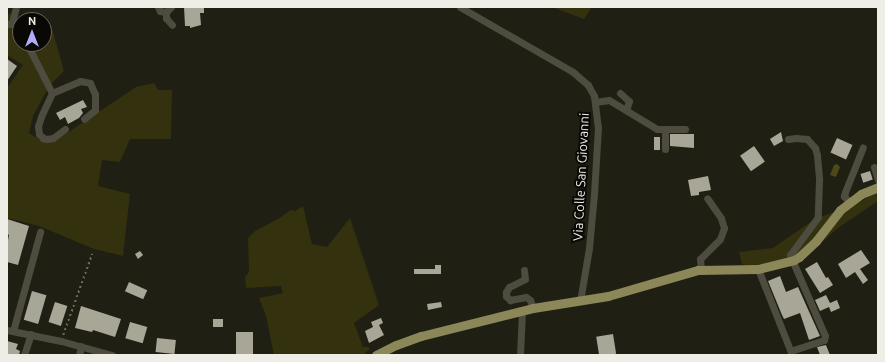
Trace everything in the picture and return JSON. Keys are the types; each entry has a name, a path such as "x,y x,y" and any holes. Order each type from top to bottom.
{"main road":[{"path":"376,355 396,345 421,336 533,308 608,296 701,269 758,269 794,260 816,241 835,215 849,202 861,194 878,187"}],"street":[{"path":"10,23 16,7"},
{"path":"158,7 160,11 168,9 166,18 172,25"},
{"name":"Via Colle San Giovanni","path":"460,7 573,72 588,85 595,102 598,127 594,194 589,248 580,301"},
{"path":"31,52 52,93"},
{"path":"65,129 53,138 47,139 43,138 39,134 38,126 52,93 80,81 90,83 95,94 95,110 84,119"},
{"path":"620,93 629,101 626,110"},
{"path":"595,102 609,100 657,129 685,129"},
{"path":"664,129 665,149"},
{"path":"758,269 792,353 824,340 825,336 794,260 790,255 799,246 818,217 819,180 817,155 812,143 803,138 788,140"},
{"path":"849,202 844,196 845,192 863,147"},
{"path":"874,167 878,180"},
{"path":"701,269 700,259 720,239 724,228 721,218 707,198"},
{"path":"40,232 10,331 62,341 112,355"},
{"path":"524,270 525,279 509,287 506,292 506,296 510,300 526,297 533,308"},
{"path":"520,355 522,311"},
{"path":"24,355 31,334"},
{"path":"79,355 81,346"}],"path":[{"path":"62,341 92,254"}],"shaded area":[{"path":"552,7 592,7 584,19"},
{"path":"12,12 12,52 52,52 52,29 64,71 50,85 33,116 29,133 44,142 64,135 136,87 154,83 158,90 172,90 171,139 130,139 120,162 102,160 98,186 130,194 123,256 94,249 39,226 7,218 7,88 23,65 7,55 7,16"},
{"path":"837,164 840,167 836,177 830,175 834,165"},
{"path":"878,191 878,201 838,228 815,248 755,272 742,264 739,252 773,248 812,221 831,213 842,213"},
{"path":"303,206 312,244 327,247 350,218 379,305 354,323 363,347 368,347 370,349 363,355 274,355 266,316 259,298 283,293 281,286 246,288 245,277 249,272 248,238 255,231 278,219 291,210 295,211"}],"building":[{"path":"184,7 204,7 204,13 200,13 201,25 190,28 190,26 185,26"},
{"path":"7,59 17,66 7,81"},
{"path":"83,100 87,107 81,109 83,113 79,118 68,124 65,117 60,120 56,113"},
{"path":"781,132 783,141 774,146 770,139"},
{"path":"670,134 694,134 694,148 670,146"},
{"path":"654,137 660,137 660,150 654,150"},
{"path":"837,138 853,145 846,160 830,153"},
{"path":"754,146 765,162 751,171 740,156"},
{"path":"870,171 873,180 863,183 860,174"},
{"path":"708,176 711,190 699,192 699,195 691,196 688,180"},
{"path":"7,219 29,226 18,265 7,262 7,245 9,235 7,234"},
{"path":"861,250 870,263 860,269 868,280 863,284 855,272 846,278 838,264"},
{"path":"140,251 143,255 138,259 135,254"},
{"path":"817,262 826,278 828,277 833,285 820,293 805,269"},
{"path":"435,265 441,265 441,274 414,274 414,269 435,269"},
{"path":"780,276 786,292 798,287 820,336 809,340 800,313 784,319 768,281"},
{"path":"129,282 147,290 143,299 125,291"},
{"path":"32,291 46,295 38,324 24,320"},
{"path":"826,295 830,303 837,300 840,308 831,312 829,307 820,311 815,300"},
{"path":"55,302 67,306 61,326 49,322"},
{"path":"441,302 442,307 428,310 427,304"},
{"path":"81,306 121,319 115,337 93,330 92,332 75,328"},
{"path":"381,318 383,323 379,325 384,335 369,343 365,331 373,327 371,322"},
{"path":"213,319 223,319 223,327 213,327"},
{"path":"130,322 147,327 143,343 125,338"},
{"path":"236,332 253,332 253,354 236,354"},
{"path":"613,334 616,354 599,355 596,337"},
{"path":"157,338 176,340 174,354 156,352"},
{"path":"7,341 18,344 16,349 20,351 19,355 7,355"},
{"path":"826,345 830,355 820,355 817,347"}]}
